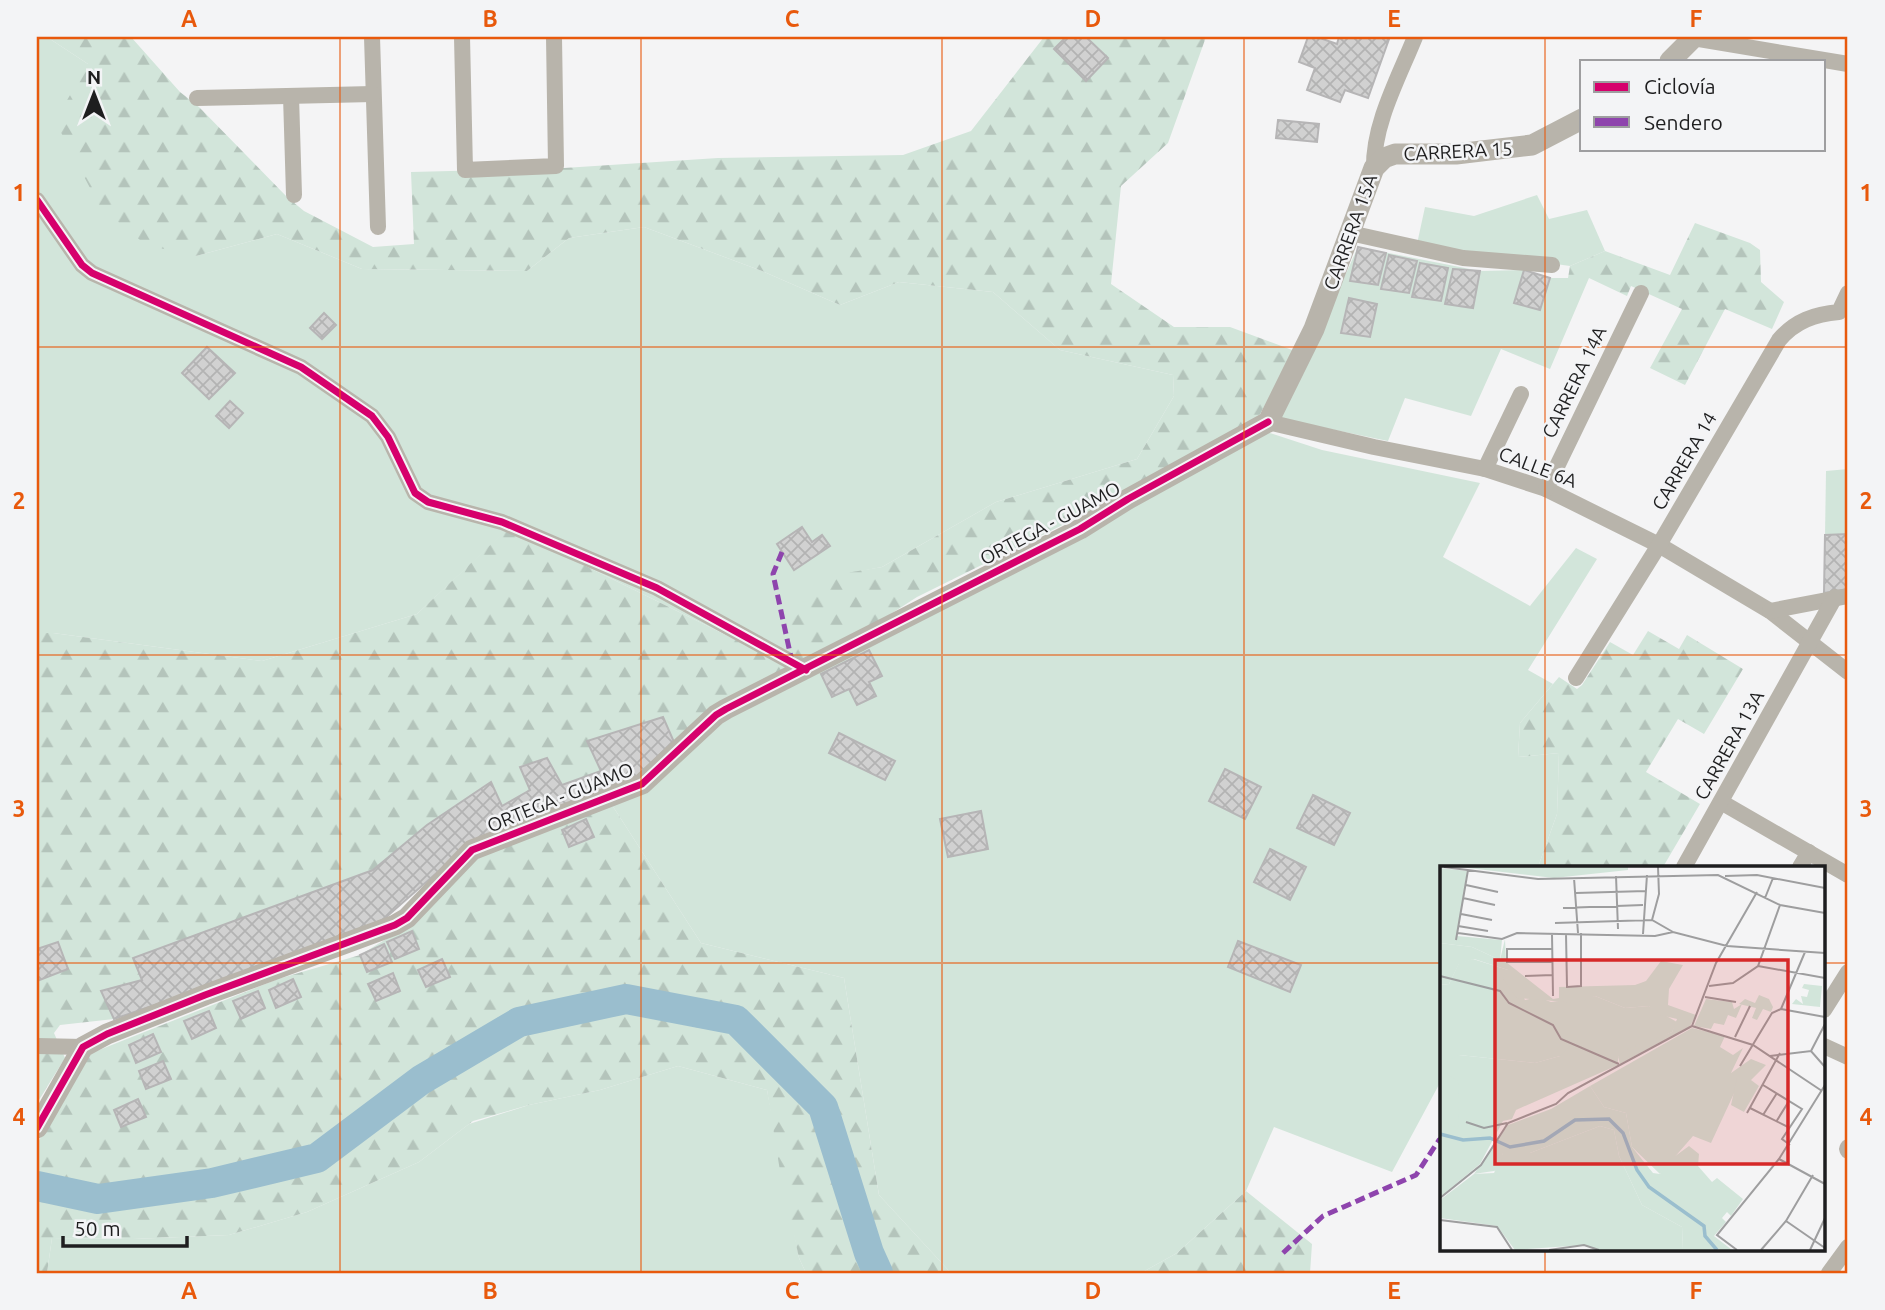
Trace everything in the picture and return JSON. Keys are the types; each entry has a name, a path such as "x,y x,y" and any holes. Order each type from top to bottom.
{"street":[{"path":"372,37 378,227"},
{"path":"462,37 465,170 556,166 554,37"},
{"name":"CARRERA 15A","path":"1268,422 1314,329 1374,168 1377,132 1415,37"},
{"path":"1671,60 1693,37 1825,60"},
{"path":"1826,60 1848,64"},
{"path":"197,97 373,94"},
{"path":"291,96 294,195"},
{"name":"CARRERA 15","path":"1374,168 1384,158 1395,154 1457,154 1532,145 1580,120"},
{"path":"37,200 82,265 92,273 301,367 372,416 388,437 415,493 421,498 502,522 657,588 806,670"},
{"path":"1350,233 1463,258 1552,265"},
{"name":"CARRERA 14A","path":"1546,489 1641,293"},
{"name":"CARRERA 14","path":"1576,678 1659,545 1779,340 1791,328 1815,315 1844,313 1848,293"},
{"path":"1485,469 1521,394"},
{"name":"ORTEGA - GUAMO","path":"83,1047 107,1034 193,1000 395,925 407,918 472,850 642,784 716,715 1080,529 1128,499 1268,422"},
{"name":"CALLE 6A","path":"1268,422 1485,469 1546,489 1659,545 1770,611 1848,672"},
{"path":"1770,611 1841,597"},
{"name":"CARRERA 13A","path":"1685,866 1810,643 1841,597"},
{"path":"1721,802 1848,875"},
{"path":"1801,866 1810,852"},
{"path":"1826,1007 1848,972"},
{"path":"37,1046 83,1047 37,1128"},
{"path":"1826,1047 1848,1057"},
{"path":"1829,1273 1848,1247"}],"green space":[{"path":"37,37 47,37 88,64 196,256 277,234 362,269 527,271 569,238 644,227 762,271 840,305 899,282 993,292 1060,350 1173,375 1174,396 1137,459 996,502 882,567 840,575 794,656 793,668 541,544 506,531 417,614 262,661 37,633"},
{"path":"47,37 131,37 180,92 199,107 287,197 304,211 373,247 414,244 411,172 564,168 718,158 903,155 971,131 1044,37 1206,37 1168,143 1121,186 1111,284 1174,327 1230,327 1295,351 1259,416 1111,501 917,597 852,639 807,662 794,656 791,621 840,574 882,567 996,502 1137,459 1174,396 1173,375 1060,350 993,292 899,282 840,305 762,271 644,227 569,238 527,271 362,269 277,234 196,256 146,245 100,207 55,121 88,64"},
{"path":"1537,195 1549,219 1587,210 1605,251 1570,266 1417,244 1425,207 1474,216"},
{"path":"1695,223 1750,243 1760,250 1761,282 1784,302 1772,329 1725,309 1685,385 1650,368 1682,309 1631,286 1627,296 1589,278 1568,278 1570,266 1605,251 1670,275"},
{"path":"1358,247 1480,271 1524,270 1514,302 1540,310 1550,278 1589,278 1550,369 1501,349 1471,416 1405,398 1388,441 1277,418"},
{"path":"1267,432 1322,450 1480,483 1443,557 1530,606 1576,548 1597,559 1528,670 1553,684 1520,723 1518,757 1559,753 1557,814 1538,866 1440,866 1440,1083 1392,1172 1274,1127 1246,1191 1177,1253 1141,1273 951,1273 879,1195 844,978 701,943 612,805 728,715"},
{"path":"1848,469 1848,534 1825,535 1826,471"},
{"path":"505,531 541,544 793,668 674,742 663,717 587,741 601,771 562,785 547,759 521,766 530,790 502,806 490,783 427,825 373,870 133,958 142,980 102,991 114,1019 60,1025 54,1033 65,1058 37,1103 37,633 262,661 417,614"},
{"path":"1648,631 1679,649 1687,635 1743,669 1704,734 1678,719 1646,772 1700,804 1664,866 1538,866 1557,814 1559,753 1518,757 1520,723 1559,677 1577,689 1582,685 1610,642 1633,655"},
{"path":"612,805 701,943 844,978 879,1195 951,1273 806,1273 799,1258 780,1171 767,1090 678,1066 600,1090 529,1105 473,1121 419,1162 307,1212 229,1235 133,1239 52,1238 47,1273 37,1273 37,1144 89,1054 278,979 360,955 409,925 465,865 492,851"},
{"path":"678,1066 767,1090 799,1258 806,1273 47,1273 52,1238 133,1239 229,1235 307,1212 419,1162 469,1124 529,1105 600,1090"},
{"path":"1246,1191 1312,1244 1310,1273 1141,1273 1177,1253"}],"building":[{"path":"1066,37 1086,37 1108,58 1086,81 1054,49"},
{"path":"1308,37 1317,37 1337,44 1339,37 1389,39 1368,98 1345,90 1340,102 1307,90 1315,68 1299,62"},
{"path":"1278,120 1319,124 1317,142 1276,138"},
{"path":"1358,247 1386,253 1378,285 1350,281"},
{"path":"1389,255 1417,261 1409,293 1381,289"},
{"path":"1420,263 1448,268 1441,301 1412,297"},
{"path":"1453,269 1480,271 1473,308 1445,304"},
{"path":"1524,270 1550,278 1540,310 1514,303"},
{"path":"1349,298 1377,304 1370,337 1341,333"},
{"path":"324,313 336,325 322,339 310,328"},
{"path":"207,347 235,373 209,399 182,373"},
{"path":"230,401 243,413 229,428 216,416"},
{"path":"802,527 812,542 822,535 830,546 794,570 777,544"},
{"path":"1848,534 1848,589 1824,593 1825,535"},
{"path":"869,650 882,676 869,682 876,696 857,705 849,689 832,697 821,674"},
{"path":"663,717 674,742 638,777 473,841 383,920 216,984 114,1019 101,991 142,980 133,958 373,870 427,825 491,782 502,806 530,790 520,767 547,758 562,785 601,771 587,741"},
{"path":"839,733 895,761 885,780 829,753"},
{"path":"1225,769 1261,787 1245,819 1209,801"},
{"path":"1313,795 1350,813 1334,845 1297,828"},
{"path":"981,811 988,849 948,857 940,819"},
{"path":"586,819 594,837 569,847 562,830"},
{"path":"1270,849 1306,867 1290,900 1254,882"},
{"path":"412,931 419,949 395,959 387,942"},
{"path":"1238,941 1301,965 1290,992 1228,967"},
{"path":"58,942 68,969 37,981 37,949"},
{"path":"384,944 392,962 367,972 360,955"},
{"path":"442,959 450,977 426,987 418,970"},
{"path":"393,973 400,991 376,1001 368,984"},
{"path":"293,979 301,997 276,1008 269,990"},
{"path":"258,991 265,1008 241,1019 233,1001"},
{"path":"209,1011 216,1028 192,1039 184,1021"},
{"path":"153,1034 161,1052 136,1063 129,1045"},
{"path":"163,1061 171,1079 146,1089 139,1071"},
{"path":"138,1099 146,1117 121,1127 114,1110"}],"waterway":[{"path":"37,1186 98,1199 212,1183 317,1158 421,1080 519,1022 626,999 736,1020 823,1107 869,1253 878,1273"}],"marked path":[{"path":"782,552 773,574 792,662"},
{"path":"1283,1253 1323,1216 1416,1175 1440,1139"}],"cycle path":[{"path":"37,200 82,265 92,273 301,367 372,416 388,437 415,493 428,502 502,522 657,588 806,670"},
{"path":"37,1128 83,1047 107,1034 205,995 395,925 407,918 472,850 642,784 716,715 726,709 1080,529 1128,499 1268,422"}]}
